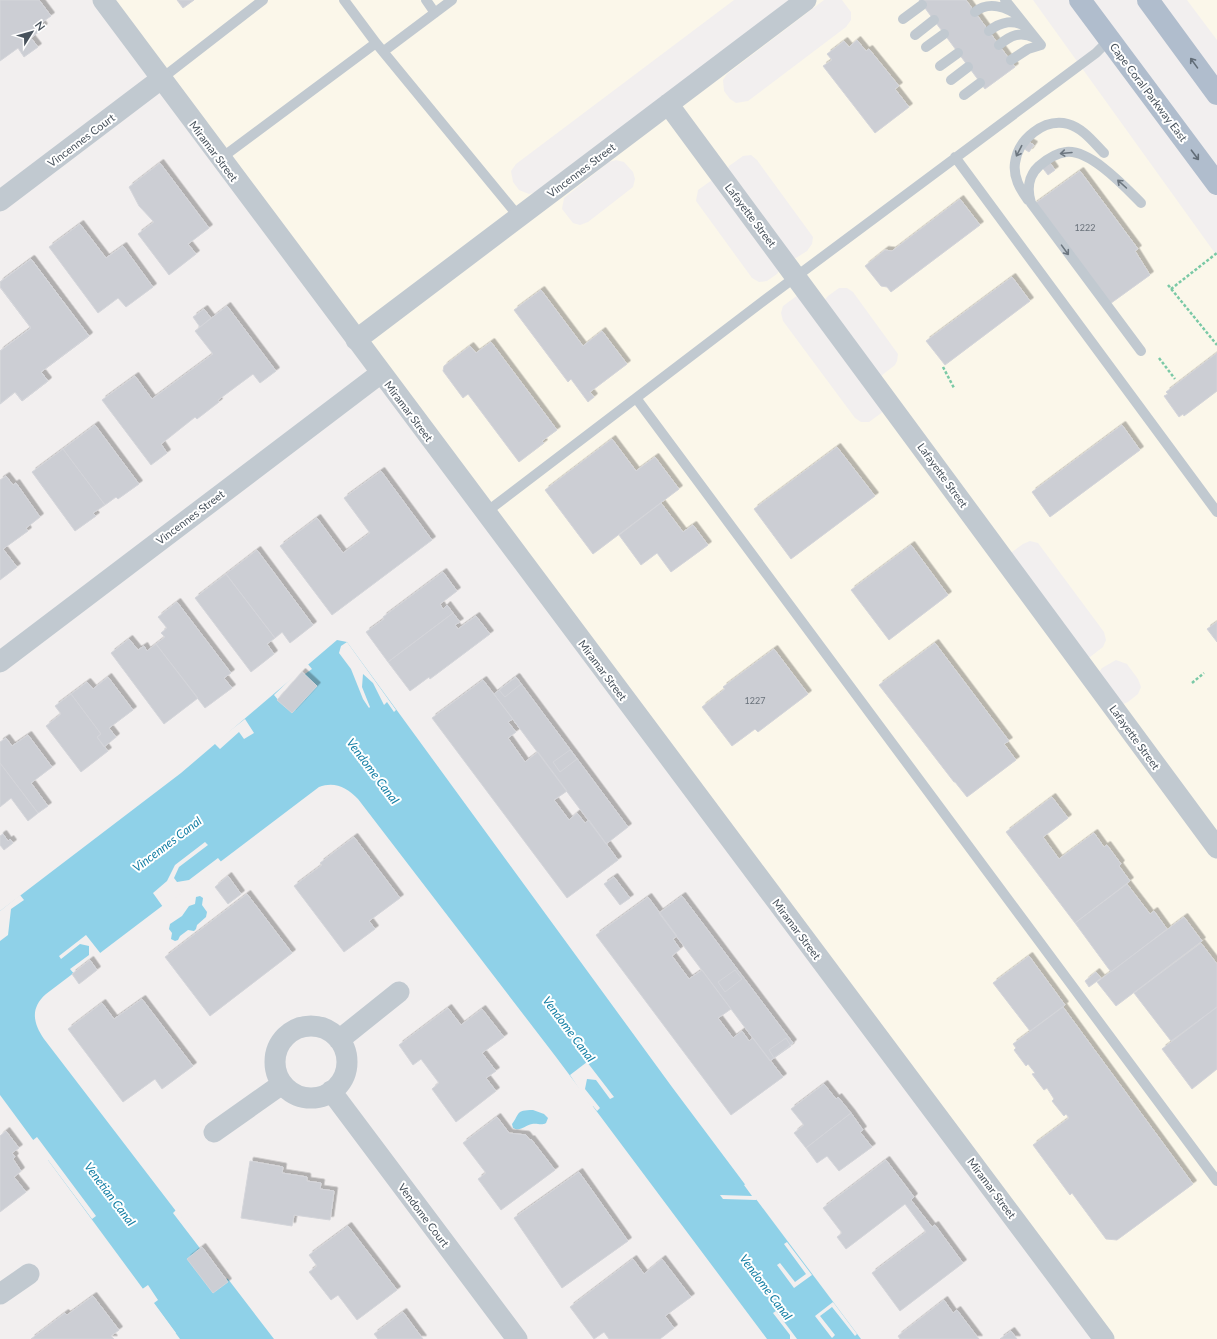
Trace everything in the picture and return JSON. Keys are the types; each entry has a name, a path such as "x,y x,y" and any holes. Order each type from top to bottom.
{"main road":[{"name":"Cape Coral Parkway East","path":"1080,0 1217,184"},
{"path":"1148,0 1217,94"}],"street":[{"name":"Miramar Street","path":"103,0 220,159 1104,1339"},
{"name":"Vincennes Street","path":"356,340 806,0"},
{"name":"Vincennes Court","path":"0,201 161,79"},
{"name":"Lafayette Street","path":"668,104 1217,848"},
{"name":"Vincennes Street","path":"0,662 381,373"},
{"path":"339,1040 399,992"},
{"path":"310,1025 321,1027 331,1032 339,1040 345,1050 347,1061 341,1082 331,1091 323,1096 312,1098 300,1096 290,1091 282,1084 276,1074 276,1051 281,1041 289,1033 310,1025"},
{"path":"214,1132 282,1084"},
{"name":"Vendome Court","path":"331,1091 517,1339"},
{"path":"0,1294 29,1274"}],"lane":[{"path":"161,79 263,0"},
{"path":"344,0 376,43 519,217"},
{"path":"426,0 435,13"},
{"path":"384,51 452,0"},
{"path":"1008,2 1041,45 1028,48 1011,60"},
{"path":"903,19 922,5"},
{"path":"975,12 985,6 991,6 1006,9 1019,15"},
{"path":"915,34 934,20"},
{"path":"989,31 1000,24 1010,22 1024,25 1034,35"},
{"path":"926,47 944,34"},
{"path":"999,45 1010,37 1022,34 1034,35"},
{"path":"486,513 796,276 1096,53 1110,39"},
{"path":"220,159 376,43"},
{"path":"940,66 958,53"},
{"path":"951,80 968,67"},
{"path":"964,95 980,83"},
{"path":"1104,153 1081,131 1068,124 1052,124 1037,129 1019,149 1015,164 1017,182 1141,351"},
{"path":"1031,203 1028,186 1034,172 1049,159 1066,152 1079,154 1101,167 1123,184 1141,203"},
{"path":"955,157 1217,512"},
{"path":"636,398 1217,1181"}],"path":[{"path":"1170,289 1217,253"},
{"path":"1168,285 1217,345"},
{"path":"1156,355 1175,378"},
{"path":"943,367 954,388"},
{"path":"1192,683 1204,673"}],"shaded area":[{"path":"101,0 734,0 516,164 511,171 513,182 519,190 529,194 537,192 791,0 824,0 727,74 723,80 724,91 730,99 736,103 748,101 846,27 851,20 851,12 842,0 1033,0 1217,256 1217,1339 1113,1339","holes":["751,155 757,160 813,237 812,244 807,251 796,258 788,259 726,174 729,166 743,156","616,160 624,162 633,172 635,179 633,187 588,222 580,225 573,223 562,209 564,198 609,162","712,180 782,267 777,274 767,281 759,282 752,278 696,201 698,190","839,288 847,288 853,292 898,354 895,365 881,376 823,302 828,296","798,295 884,411 869,422 861,422 855,418 783,321 781,313 783,306","1030,541 1038,543 1104,632 1106,640 1103,647 1090,657 1082,658 1009,560 1012,552","1116,660 1127,664 1138,679 1141,687 1138,694 1128,702 1121,705 1097,675 1102,668"]},
{"path":"1187,0 1217,0 1217,40"}],"water":[{"path":"337,640 347,642 672,1087 861,1339 767,1339 556,1057 358,799 345,788 335,785 325,785 319,787 46,994 41,999 35,1010 37,1027 44,1039 274,1339 180,1339 0,1095 0,911 181,773"},
{"path":"200,896 203,898 202,905 207,912 206,917 197,925 194,931 188,930 180,936 178,940 175,941 171,939 172,933 169,929 170,924 182,916 189,906 195,904 196,897"},
{"path":"533,1110 544,1114 548,1118 546,1123 532,1124 521,1129 513,1128 512,1124 519,1113"}],"pier":[{"path":"347,642 396,710 394,712 387,702 384,705 373,683 363,674 362,687 370,707 369,708 363,699 351,669 339,653 341,646"},
{"path":"307,663 312,669 302,676 279,701 274,695"},
{"path":"245,719 254,733 244,739 239,732 220,749 214,743"},
{"path":"205,842 208,845 179,867 174,878 177,882 189,880 218,858 222,863 163,907 153,893 167,881 175,865"},
{"path":"20,895 24,900 11,909 8,935 0,941 0,911"},
{"path":"86,935 101,954 75,975 70,969 89,955 89,946 80,944 61,959 59,956"},
{"path":"587,1062 614,1097 610,1099 596,1080 587,1079 585,1089 600,1108 597,1111 593,1106 591,1107 570,1075"},
{"path":"37,1137 96,1216 92,1219 32,1141"},
{"path":"746,1184 757,1199 756,1200 723,1199 720,1195 752,1196 744,1185"},
{"path":"176,1210 219,1263 217,1264 228,1278 225,1281 173,1213"},
{"path":"787,1242 812,1275 794,1288 777,1265 780,1263 795,1282 806,1274 784,1244"},
{"path":"148,1285 158,1300 154,1303 176,1333 174,1334 141,1290"},
{"path":"833,1302 857,1334 855,1336 832,1307 820,1316 835,1335 832,1338 815,1316"},
{"path":"776,1311 797,1339 790,1339 790,1335 773,1313"}],"building":[{"path":"0,0 39,0 51,16 41,23 44,27 31,38 38,47 24,57 18,48 0,61"},
{"path":"177,0 194,0 183,8"},
{"path":"919,0 966,0 1015,67 985,89"},
{"path":"857,40 866,51 869,49 899,86 895,89 909,107 875,133 823,66 832,60 827,54 844,41 849,47"},
{"path":"1024,139 1034,145 1029,152 1020,146"},
{"path":"1048,160 1055,170 1048,175 1041,166"},
{"path":"160,163 209,228 188,244 196,254 169,275 138,234 154,222 139,206 129,187"},
{"path":"1080,171 1138,249 1135,251 1150,275 1107,306 1033,205"},
{"path":"960,199 980,225 891,292 887,287 881,286 865,266 885,250 892,251"},
{"path":"80,224 106,258 123,246 153,287 126,307 118,298 98,313 49,247"},
{"path":"31,259 89,336 41,372 48,381 22,401 15,392 0,404 0,351 31,328 0,287 0,282"},
{"path":"31,259 89,336 41,372 48,381 22,401 15,392 0,404 0,351 31,328 0,287 0,282"},
{"path":"1012,277 1030,301 945,365 926,341"},
{"path":"541,290 583,346 602,331 627,364 590,392 594,397 588,402 571,379 568,382 514,310"},
{"path":"227,306 276,371 260,383 253,374 218,400 219,402 197,419 195,417 161,444 167,453 151,465 102,400 135,376 152,399 213,354 195,331"},
{"path":"204,309 211,318 200,327 193,317"},
{"path":"491,342 557,430 542,441 544,443 519,462 468,394 463,398 443,371 444,366 470,346 476,353"},
{"path":"1217,353 1217,391 1184,416 1183,414 1179,417 1164,396 1168,394 1166,392"},
{"path":"95,425 139,484 118,499 116,497 105,505 63,449"},
{"path":"1122,425 1140,450 1050,517 1032,492"},
{"path":"612,439 636,471 655,457 679,489 593,554 545,490"},
{"path":"837,447 875,496 791,559 754,509"},
{"path":"63,449 105,505 93,513 96,516 75,531 32,472"},
{"path":"381,471 432,540 332,615 280,546 317,518 343,553 370,533 344,498"},
{"path":"6,476 13,485 16,483 40,517 26,528 28,531 3,549 17,567 0,580 0,480"},
{"path":"661,503 683,532 693,525 708,545 671,572 657,553 641,565 619,535"},
{"path":"911,545 948,595 889,640 851,590"},
{"path":"257,550 313,625 290,643 282,632 275,638 226,574"},
{"path":"443,572 457,591 440,604 443,609 447,605 453,613 388,662 366,632 384,619 383,617"},
{"path":"226,574 275,638 267,644 274,654 251,672 195,598"},
{"path":"177,602 231,673 224,678 232,688 205,708 156,644 165,637 161,633 167,628 158,617"},
{"path":"453,613 460,622 455,625 458,629 476,616 490,634 430,679 429,677 410,691 388,662"},
{"path":"1217,622 1217,642 1207,629"},
{"path":"129,639 138,650 144,646 147,651 156,644 198,698 164,724 111,653"},
{"path":"935,643 1009,741 1004,744 1016,760 967,797 879,685"},
{"path":"774,649 808,694 758,732 755,729 732,746 702,707 725,689 723,687"},
{"path":"302,672 317,686 292,713 277,700"},
{"path":"108,677 133,710 109,728 116,737 104,747 97,737 101,734 71,694 87,682 93,689"},
{"path":"516,677 521,684 505,697 499,690"},
{"path":"516,677 628,827 606,844 494,694"},
{"path":"483,680 513,719 508,722 516,732 508,738 525,762 538,752 567,791 554,800 569,820 577,813 585,823 589,820 618,860 567,898 432,718"},
{"path":"71,694 101,734 97,737 108,751 81,772 46,726 61,714 55,706"},
{"path":"28,735 52,767 31,783 48,806 38,813 0,763 0,742 6,738 12,746"},
{"path":"570,750 577,759 560,772 553,762"},
{"path":"0,763 38,813 28,821 11,798 0,807"},
{"path":"1052,797 1068,818 1043,837 1059,859 1094,833 1104,847 1107,845 1121,864 1119,866 1130,881 1075,923 1006,832"},
{"path":"3,834 8,841 10,839 13,843 4,850 0,845 0,836"},
{"path":"354,837 400,898 369,921 375,929 344,952 294,886 322,865 320,863"},
{"path":"228,876 241,894 228,904 215,887"},
{"path":"614,877 630,898 620,905 604,884"},
{"path":"1127,884 1150,914 1154,911 1167,929 1111,972 1075,923"},
{"path":"247,894 292,953 210,1016 165,957"},
{"path":"682,896 793,1043 770,1061 659,913"},
{"path":"648,897 677,936 673,939 680,949 672,956 689,979 702,970 731,1009 718,1018 733,1038 742,1031 749,1041 753,1038 783,1077 731,1115 596,935"},
{"path":"1184,917 1202,941 1116,1006 1097,982"},
{"path":"1201,943 1217,964 1217,1007 1171,1041 1134,993"},
{"path":"1029,956 1065,1005 1030,1031 993,983"},
{"path":"90,960 97,970 79,984 72,974"},
{"path":"735,970 742,979 725,992 718,982"},
{"path":"1096,972 1101,978 1089,987 1085,981"},
{"path":"142,999 193,1066 162,1089 155,1079 123,1102 68,1029 102,1003 114,1019"},
{"path":"1063,1007 1193,1184 1117,1240 1106,1239 1072,1193 1070,1195 1033,1145 1069,1118 1066,1114 1064,1116 1052,1101 1054,1099 1047,1088 1044,1090 1032,1074 1035,1073 1028,1064 1026,1066 1014,1050 1016,1048 1013,1044"},
{"path":"1217,1007 1217,1069 1192,1089 1162,1049"},
{"path":"448,1008 461,1025 482,1009 504,1037 482,1053 496,1071 486,1078 496,1091 456,1122 432,1089 439,1083 421,1059 413,1065 399,1045"},
{"path":"786,1038 791,1046 774,1058 769,1050"},
{"path":"824,1084 836,1099 838,1097 851,1113 806,1148 794,1133 804,1125 791,1109"},
{"path":"851,1113 863,1130 860,1132 872,1147 839,1171 827,1156 817,1163 806,1148"},
{"path":"497,1117 509,1133 526,1135 530,1140 531,1139 555,1170 501,1210 478,1179 486,1173 463,1143"},
{"path":"6,1131 19,1148 12,1153 15,1157 13,1159 21,1171 14,1177 26,1192 0,1212 0,1136"},
{"path":"886,1160 914,1197 911,1200 932,1227 935,1225 963,1263 900,1311 872,1273 926,1232 905,1204 846,1249 837,1237 842,1233 823,1208"},
{"path":"250,1161 283,1167 282,1173 307,1177 307,1181 321,1183 320,1189 334,1191 330,1220 294,1215 292,1226 241,1218"},
{"path":"579,1172 628,1241 562,1288 514,1218"},
{"path":"348,1226 397,1290 357,1320 338,1295 331,1300 309,1272 317,1266 309,1255"},
{"path":"202,1247 228,1282 213,1293 187,1259"},
{"path":"633,1259 644,1274 662,1259 691,1297 665,1316 674,1328 660,1339 609,1339 604,1332 594,1339 570,1307"},
{"path":"93,1296 119,1330 111,1336 114,1339 31,1339 65,1313 67,1315"},
{"path":"944,1300 953,1313 957,1310 979,1339 900,1339 898,1336"},
{"path":"403,1312 423,1339 378,1339 374,1334"},
{"path":"1011,1331 1017,1339 1000,1339"}],"water label":[{"name":"Vendome Canal","path":"373,771"},
{"name":"Vincennes Canal","path":"167,844"},
{"name":"Vendome Canal","path":"569,1029"},
{"name":"Venetian Canal","path":"110,1194"},
{"name":"Vendome Canal","path":"766,1287"}]}
